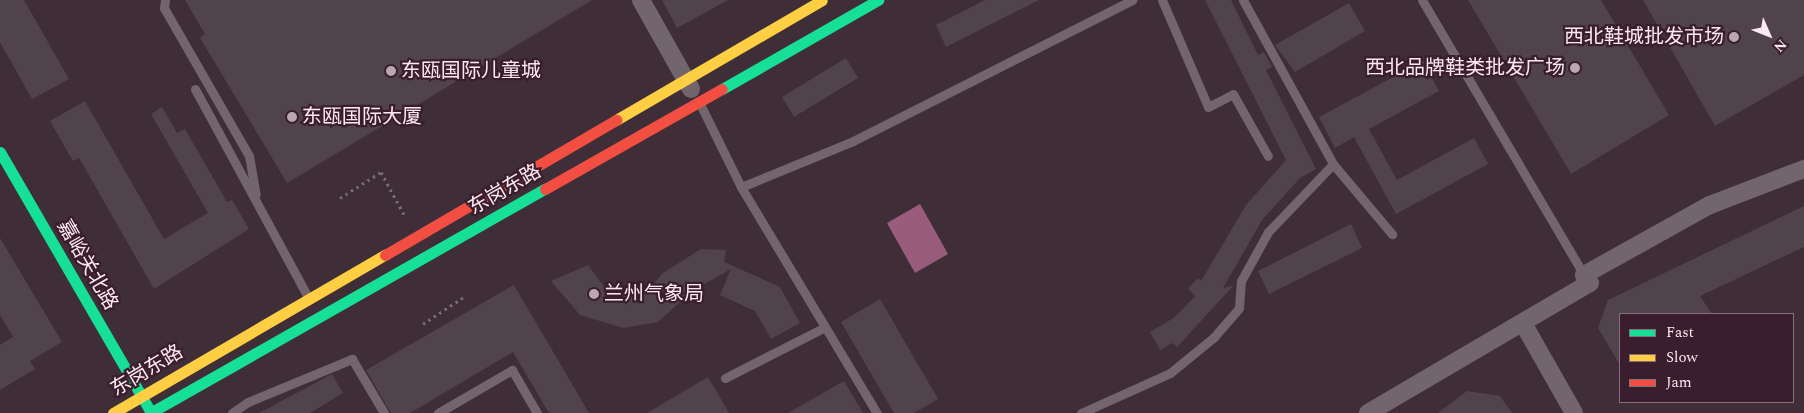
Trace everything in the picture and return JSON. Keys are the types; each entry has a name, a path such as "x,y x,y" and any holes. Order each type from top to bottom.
{"main road":[{"name":"东岗东路","path":"113,413 308,296 416,236 822,0"},
{"name":"东岗东路","path":"150,413 878,0"},
{"name":"嘉峪关北路","path":"0,152 150,413"}],"street":[{"path":"640,0 698,102"},
{"path":"1368,413 1524,325 1590,284 1584,274 1710,205 1804,169"},
{"path":"1524,325 1574,413"}],"lane":[{"path":"165,0 164,8 249,156 258,204"},
{"path":"741,187 852,141 1132,0"},
{"path":"1162,0 1208,107 1233,94 1268,156"},
{"path":"1243,0 1333,164 1392,234"},
{"path":"1422,0 1584,274"},
{"path":"195,89 308,296"},
{"path":"698,102 741,187 877,413"},
{"path":"1081,413 1170,372 1214,337 1238,308 1241,281 1268,232 1333,164"},
{"path":"725,378 825,327"},
{"path":"232,413 248,402 352,359 384,413"},
{"path":"438,413 512,370 537,413"}],"path":[{"path":"340,198 381,172 416,236"},
{"path":"423,324 464,297"}],"shaded area":[{"path":"920,204 948,254 915,273 887,223"}],"building":[{"path":"0,0 24,0 69,79 32,99 0,42"},
{"name":"东瓯国际儿童城","path":"185,0 592,0 287,183 200,38 205,34"},
{"path":"662,0 728,0 677,28"},
{"path":"985,0 1039,0 946,47 936,25"},
{"path":"1205,0 1231,0 1258,55 1264,52 1272,67 1266,70 1316,169 1300,178 1262,220 1223,288 1234,285 1177,347 1172,343 1160,350 1150,332 1175,317 1195,296 1188,289 1198,278 1201,281 1246,205 1286,160"},
{"name":"西北品牌鞋类批发广场","path":"1468,0 1601,0 1669,115 1571,174"},
{"name":"西北鞋城批发市场","path":"1643,0 1804,0 1804,75 1715,126"},
{"path":"1349,3 1365,31 1295,72 1275,45"},
{"path":"846,58 858,78 794,117 782,97"},
{"path":"1423,61 1439,91 1369,129 1397,180 1474,138 1488,164 1396,214 1354,137 1335,148 1319,117"},
{"path":"85,101 164,239 208,213 151,114 162,107 177,133 185,129 227,202 232,200 249,229 154,289 79,158 73,161 50,121"},
{"path":"1804,206 1804,247 1700,296 1711,313 1619,313 1619,363 1598,328 1608,300"},
{"path":"1351,224 1362,248 1269,294 1258,271"},
{"path":"0,238 62,342 30,361 35,369 0,390 0,345 13,337 0,315"},
{"name":"兰州气象局","path":"701,249 726,250 724,262 780,287 800,323 771,339 755,311 720,295 731,269 692,291 658,322 623,328 580,315 551,281 588,265 603,285 634,294 649,289 663,273"},
{"path":"514,285 589,413 549,413 513,352 410,413 391,413 366,370"},
{"path":"880,299 938,399 914,413 894,413 841,322"},
{"path":"332,374 343,393 310,413 259,413"},
{"path":"708,377 729,413 647,413"},
{"path":"844,381 863,413 788,413"},
{"path":"1467,391 1500,396 1512,413 1438,413"}],"traffic: fast":[{"path":"722,89 878,0"},
{"path":"0,152 151,413"},
{"path":"150,413 545,189"}],"traffic: slow":[{"path":"616,120 822,0"},
{"path":"113,413 385,255"}],"traffic: jam":[{"path":"545,189 722,89"},
{"path":"385,255 616,120"}],"place":[{"name":"西北鞋城批发市场","path":"1734,37"},
{"name":"西北品牌鞋类批发广场","path":"1575,68"},
{"name":"东瓯国际儿童城","path":"391,71"},
{"name":"东瓯国际大厦","path":"292,117"},
{"name":"兰州气象局","path":"594,294"}]}
